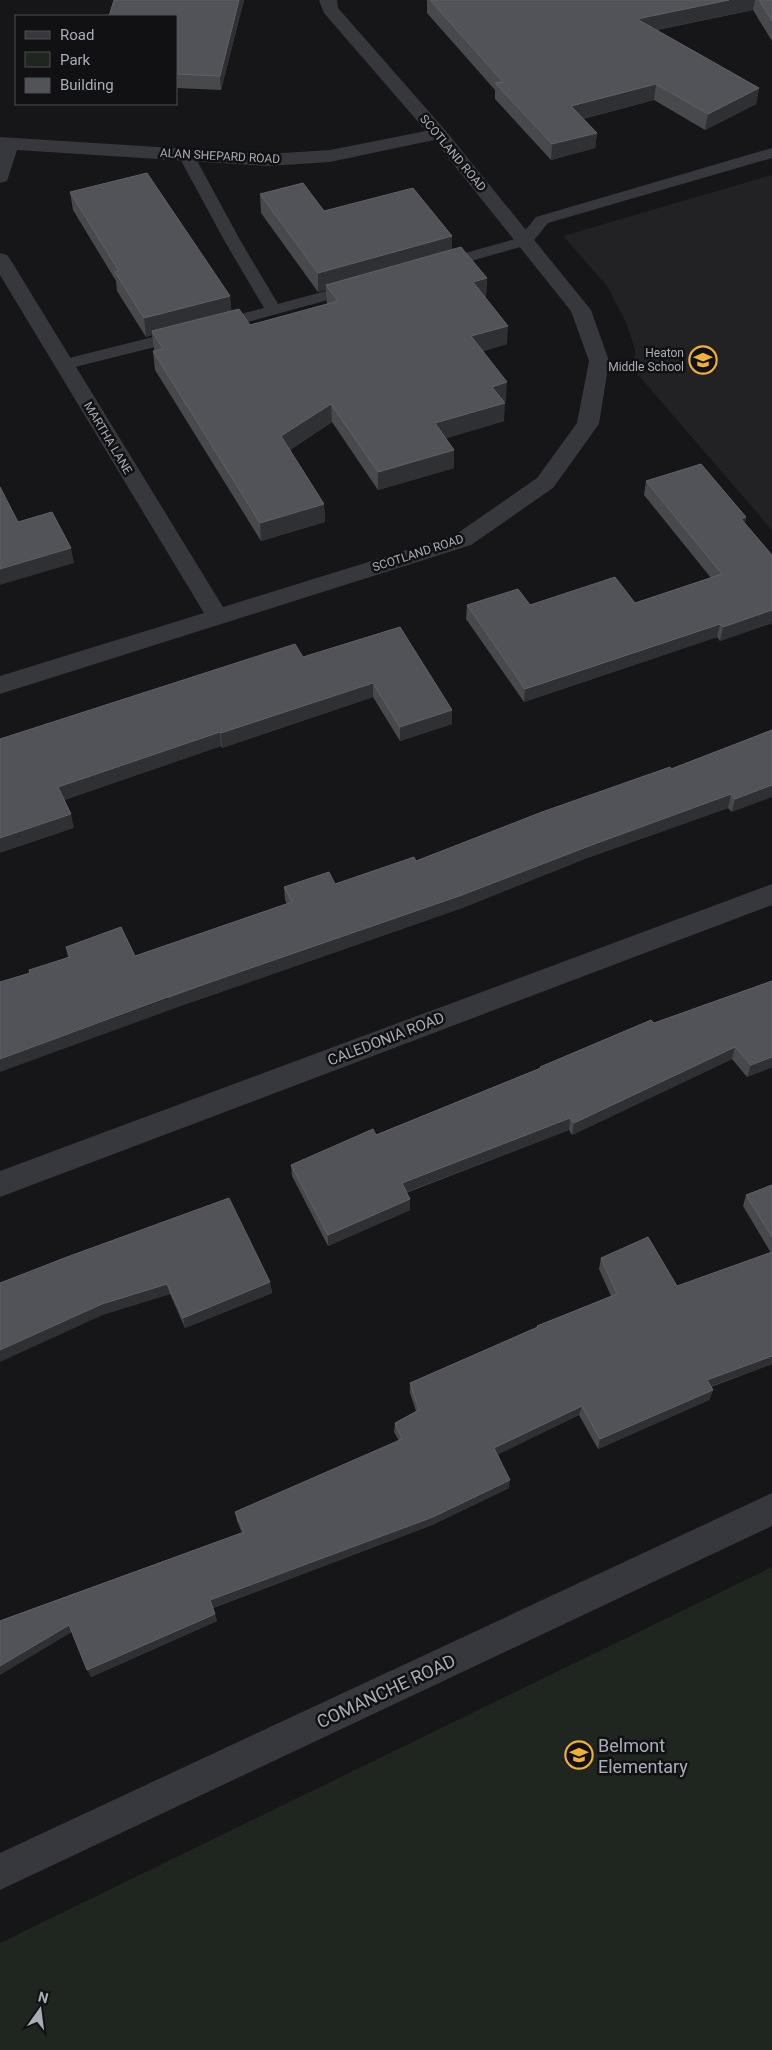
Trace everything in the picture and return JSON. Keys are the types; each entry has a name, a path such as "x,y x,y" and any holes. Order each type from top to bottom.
{"street":[{"name":"SCOTLAND ROAD","path":"0,685 463,540 545,483 588,424 599,361 581,310 438,134 330,9 328,0"},
{"name":"ALAN SHEPARD ROAD","path":"4,143 268,160 330,156 438,134"},
{"path":"0,177 4,143"},
{"name":"MARTHA LANE","path":"0,259 218,617"},
{"name":"CALEDONIA ROAD","path":"0,1184 772,894"},
{"name":"COMANCHE ROAD","path":"0,1872 772,1509"}],"lane":[{"path":"419,270 525,241 542,220 772,153"},
{"path":"186,154 232,240 274,311"},
{"path":"63,364 274,311 371,284"}],"shaded area":[{"name":"Heaton Middle School","path":"772,175 772,530 634,370 635,349 625,320 607,286 563,236"}],"green space":[{"name":"Belmont Elementary","path":"772,1567 772,2050 0,2050 0,1943"}],"building":[{"path":"114,0 239,0 220,76 178,74 178,15 109,15"},
{"path":"430,0 729,0 637,19 759,88 708,114 656,84 571,106 597,133 552,144 495,83 503,82"},
{"path":"759,0 772,0 772,21"},
{"path":"147,173 230,296 144,318 115,272 119,271 70,192"},
{"path":"303,183 324,211 413,188 452,236 318,273 260,194"},
{"path":"461,247 487,278 473,282 508,326 471,336 507,382 492,387 505,403 435,423 454,450 378,472 331,404 281,436 324,504 260,523 153,351 163,349 152,331 239,309 250,325 338,301 326,285"},
{"path":"701,464 746,517 741,519 772,555 772,610 723,627 720,624 525,689 467,605 518,589 530,605 615,577 635,603 722,574 646,481"},
{"path":"0,487 18,522 52,512 71,548 0,569"},
{"path":"400,627 452,710 400,727 373,683 58,787 71,814 0,838 0,739 295,644 303,657"},
{"path":"772,730 772,785 735,799 731,794 462,895 190,989 0,1059 0,982 30,973 29,970 70,957 66,947 121,927 135,956 292,902 284,887 329,872 335,884 414,857 416,861 542,812 670,767 671,769"},
{"path":"772,981 772,1057 751,1065 735,1047 574,1123 570,1118 402,1183 410,1199 328,1235 291,1165 373,1129 376,1135 541,1068 651,1020 654,1023"},
{"path":"772,1185 772,1237 746,1195"},
{"path":"229,1198 270,1282 183,1318 167,1284 102,1304 0,1350 0,1283"},
{"path":"648,1237 677,1286 772,1252 772,1356 707,1380 713,1390 600,1439 582,1406 494,1448 510,1480 433,1517 210,1600 215,1614 87,1670 69,1625 0,1666 0,1621 244,1532 235,1512 402,1439 395,1423 419,1410 410,1383 537,1326 617,1294 601,1258"}],"place":[{"name":"Heaton Middle School","path":"703,360"},
{"name":"Belmont Elementary","path":"579,1755"}]}
